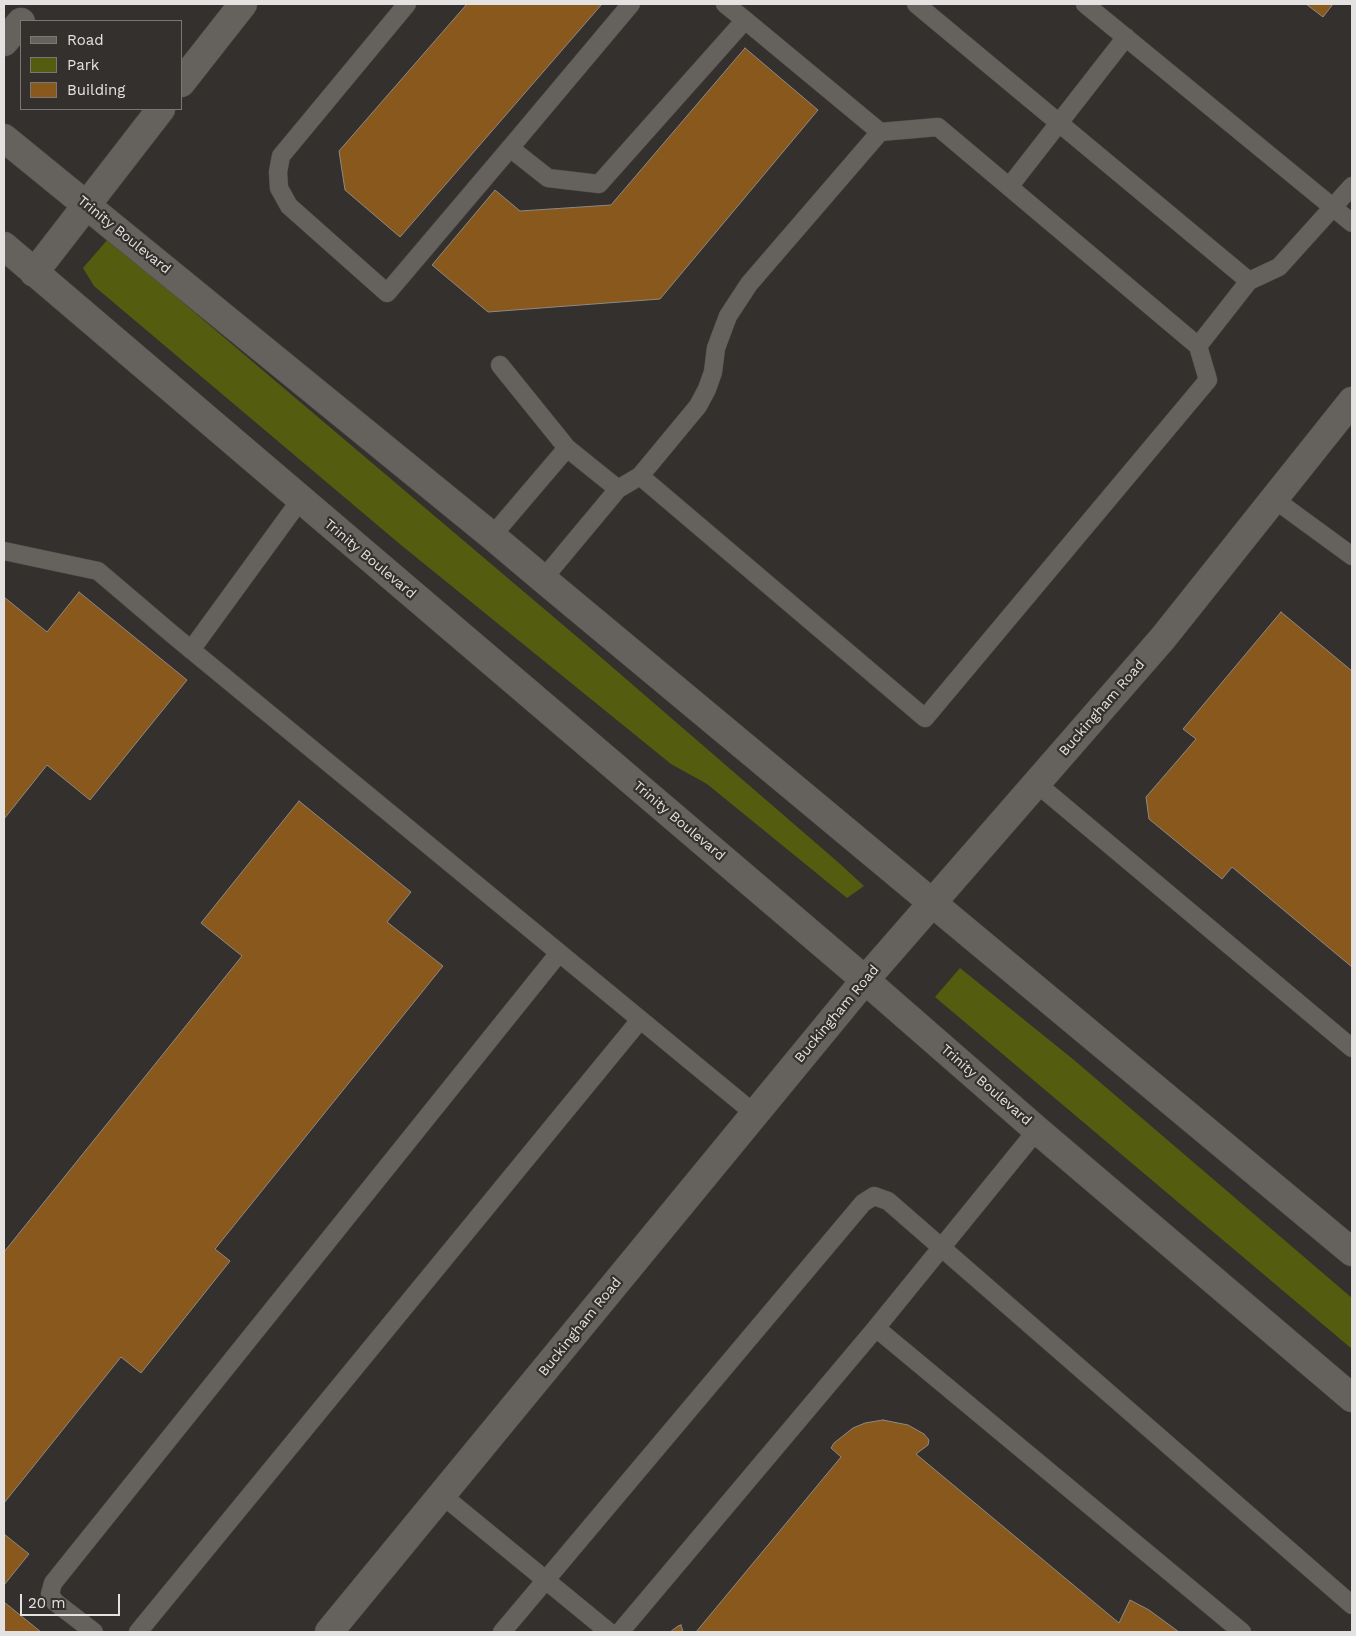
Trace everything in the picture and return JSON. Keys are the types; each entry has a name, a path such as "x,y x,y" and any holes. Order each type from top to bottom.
{"main road":[{"path":"22,20 37,4"},
{"path":"182,82 243,4"},
{"path":"4,42 20,22"},
{"path":"34,273 160,110"},
{"name":"Trinity Boulevard","path":"4,138 492,536 1352,1252"},
{"name":"Trinity Boulevard","path":"4,246 1352,1398"},
{"name":"Buckingham Road","path":"329,1632 865,980 1163,638 1352,402"}],"lane":[{"path":"407,4 281,156 278,172 279,188 289,206 387,293 631,4"},
{"path":"725,4 880,132"},
{"path":"916,4 1249,281"},
{"path":"1085,4 1352,223"},
{"path":"510,148 548,178 600,184 745,20"},
{"path":"1009,187 1126,37"},
{"path":"543,579 618,489 640,476 698,406 713,372 716,348 728,316 749,284 880,132 938,127 1198,346 1208,380 925,718 640,476"},
{"path":"1198,346 1249,281 1279,267 1352,186"},
{"path":"500,365 567,448 618,489"},
{"path":"492,536 567,448"},
{"path":"191,650 301,499"},
{"path":"1274,499 1352,556"},
{"path":"4,552 98,572 755,1114"},
{"path":"1036,783 1352,1048"},
{"path":"94,1632 55,1602 50,1594 53,1583 559,953"},
{"path":"138,1632 640,1020"},
{"path":"620,1632 876,1328 1037,1130"},
{"path":"502,1632 863,1203 874,1196 888,1201 1352,1605"},
{"path":"876,1328 1242,1632"},
{"path":"442,1495 609,1632"}],"green space":[{"path":"108,239 589,647 864,886 847,898 707,784 671,764 401,545 94,286 83,268"},
{"path":"960,968 1074,1060 1352,1298 1352,1349 935,997"}],"building":[{"path":"467,4 602,4 400,237 345,190 339,151"},
{"path":"1306,4 1333,4 1323,17"},
{"path":"745,48 818,110 660,299 488,312 432,265 495,190 520,211 611,205"},
{"path":"79,592 187,680 90,800 47,765 4,819 4,597 47,632"},
{"path":"1281,612 1352,671 1352,967 1232,867 1222,879 1149,819 1146,797 1196,739 1183,729"},
{"path":"299,801 411,892 387,922 443,966 215,1249 230,1261 141,1373 121,1357 4,1503 4,1252 242,956 201,923"},
{"path":"883,1420 908,1425 924,1434 929,1440 928,1445 916,1454 1119,1623 1130,1600 1149,1610 1179,1632 696,1632 841,1457 831,1448 834,1443 853,1428 865,1423"},
{"path":"4,1534 29,1554 4,1585"},
{"path":"4,1602 41,1632 4,1632"},
{"path":"681,1625 683,1632 670,1632 678,1626"}]}
